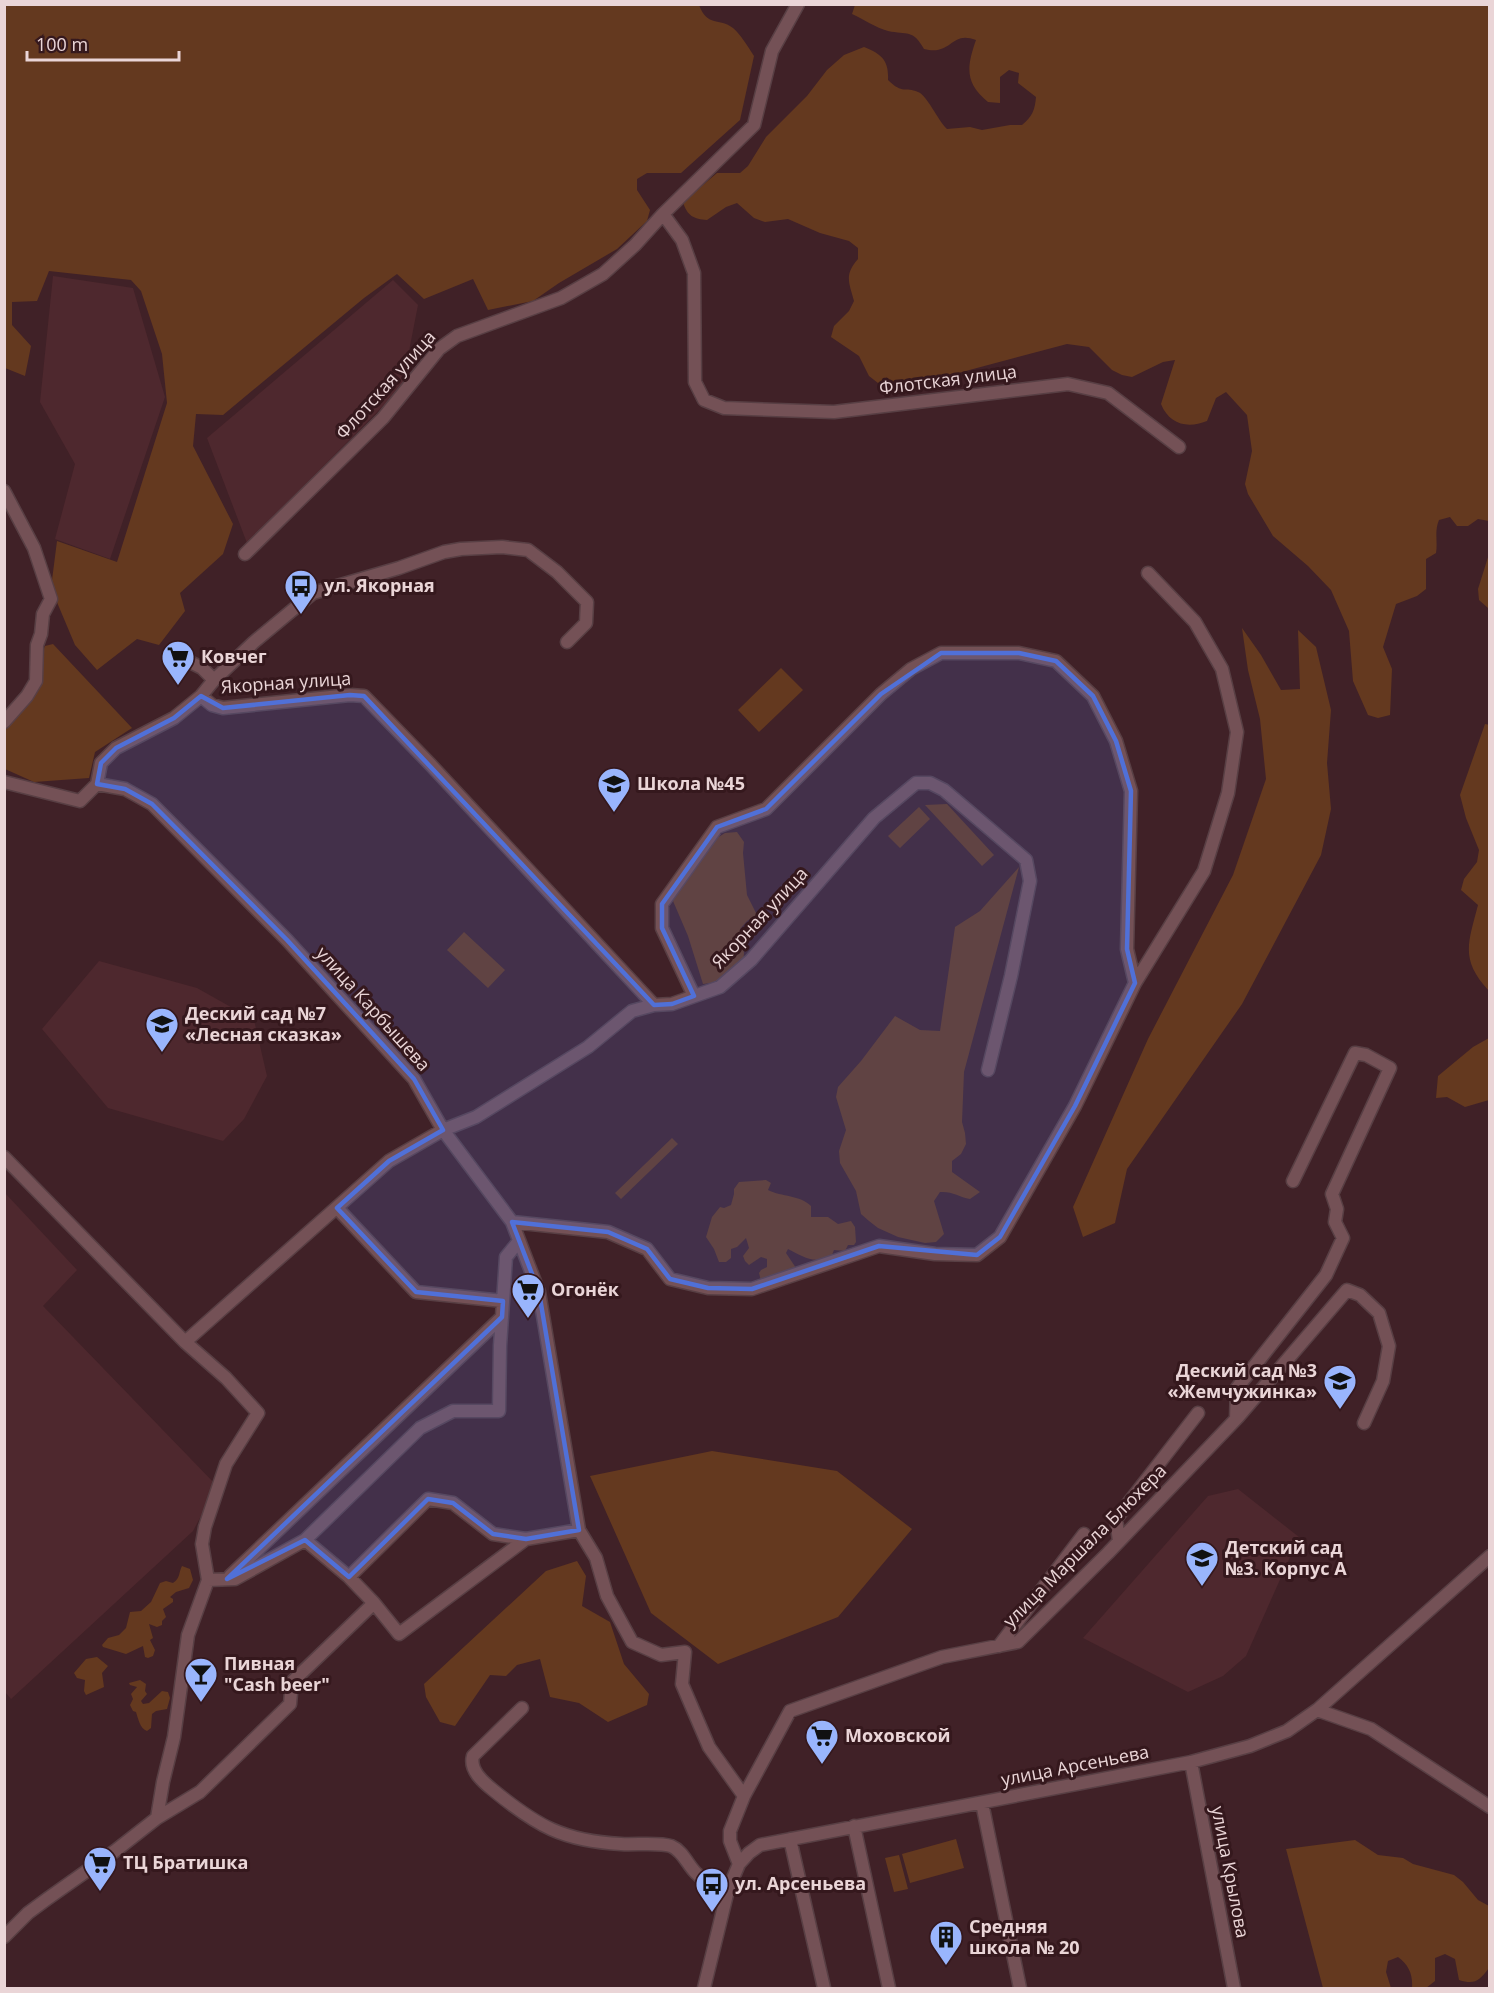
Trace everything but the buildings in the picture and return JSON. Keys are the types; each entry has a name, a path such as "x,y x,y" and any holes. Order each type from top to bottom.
{"street":[{"name":"Флотская улица","path":"245,554 384,418 438,349 457,336 551,302 585,286 603,274 635,245 663,214 754,125 772,51 798,4"},
{"name":"Флотская улица","path":"663,214 682,240 694,273 695,382 704,400 724,408 834,412 1068,384 1108,393 1179,447"},
{"path":"4,490 34,548 51,599 44,614 37,645 36,681 27,696 4,722"},
{"name":"Якорная улица","path":"97,784 101,763 116,748 174,718 201,696 214,680 254,642 313,593 399,568 444,552 502,547 528,550 557,572 588,602 586,623 567,642"},
{"path":"512,1222 608,1232 647,1249 670,1279 708,1288 752,1290 879,1246 935,1254 977,1255 1000,1237 1075,1106 1135,983 1204,871 1228,793 1237,732 1222,669 1196,622 1148,573"},
{"path":"694,996 662,928 662,904 717,827 766,809 880,694 911,669 941,653 1019,653 1056,660 1093,696 1116,741 1131,790 1127,949 1135,983"},
{"path":"182,658 202,668 214,680"},
{"name":"Якорная улица","path":"201,696 212,705 223,708 350,694 364,696 654,1005 672,1004 720,987 751,960 874,818 916,783 930,783 944,790 1026,860 1030,881 1011,976 988,1070"},
{"path":"4,782 80,801 97,784"},
{"name":"улица Карбышева","path":"97,784 125,789 152,804 287,940 414,1079 443,1130 512,1222 539,1292 579,1530"},
{"path":"185,1342 389,1161 443,1130 476,1116 588,1047 632,1011 654,1005"},
{"path":"1236,1419 1238,1388 1326,1275 1343,1239 1335,1222 1338,1209 1332,1194 1390,1068 1366,1055 1355,1053 1293,1181"},
{"path":"4,1157 185,1342 226,1378 258,1413 226,1464 202,1544 208,1580 188,1635 174,1737 162,1782 157,1818"},
{"path":"337,1208 416,1292 503,1300"},
{"path":"208,1580 235,1579 305,1539 420,1428 453,1411 499,1411 506,1257 519,1241"},
{"name":"улица Маршала Блюхера","path":"739,1864 730,1841 729,1831 744,1796 790,1711 942,1658 1018,1642 1236,1419 1347,1290 1360,1295 1378,1313 1389,1346 1383,1381 1364,1423"},
{"path":"227,1579 502,1317"},
{"path":"1119,1540 1116,1519 1198,1413"},
{"path":"349,1577 428,1499 453,1503 493,1534 526,1539 579,1530 596,1558 607,1596 632,1642 661,1655 685,1652 682,1684 708,1747 744,1796"},
{"path":"999,1646 1084,1534"},
{"path":"305,1539 349,1577 399,1634 526,1539"},
{"name":"улица Арсеньева","path":"704,1989 728,1890 739,1864 759,1845 1191,1762 1250,1746 1287,1731 1317,1710 1490,1556"},
{"path":"4,1937 39,1904 122,1846 157,1818 200,1792 290,1704 292,1682 374,1603"},
{"path":"522,1708 473,1756 474,1769 487,1785 548,1829 573,1838 599,1843 673,1847 681,1853 697,1874 708,1882 728,1890"},
{"path":"1317,1710 1371,1729 1490,1807"},
{"name":"улица Крылова","path":"1191,1762 1234,1989"},
{"path":"982,1803 1020,1989"},
{"path":"854,1826 889,1989"},
{"path":"790,1839 824,1989"}],"highlighted area":[{"path":"941,653 1019,653 1056,661 1093,696 1116,741 1131,791 1127,949 1135,983 1075,1106 1000,1237 977,1255 879,1246 752,1289 708,1288 670,1279 647,1249 608,1232 512,1222 539,1292 579,1530 526,1539 493,1534 453,1503 428,1499 349,1577 305,1540 227,1579 502,1317 503,1301 416,1292 337,1208 389,1161 443,1130 414,1079 287,940 152,804 125,789 97,784 101,763 116,748 174,718 201,696 223,708 350,695 364,696 654,1005 672,1004 694,996 662,928 662,904 717,827 766,809 881,694"}],"shaded area":[{"path":"4,5 699,5 706,17 733,28 754,56 740,120 681,173 647,173 637,179 637,190 650,210 647,221 617,249 533,301 488,310 473,279 424,299 397,274 364,298 223,415 196,414 193,446 233,524 223,554 180,593 185,611 159,645 137,639 97,670 75,645 51,588 57,541 117,562 167,403 162,354 141,291 131,280 49,271 37,301 12,302 12,325 31,346 25,376 5,368"},
{"path":"855,5 1489,5 1489,521 1478,519 1468,526 1457,526 1450,517 1439,520 1436,553 1426,559 1426,589 1417,596 1396,604 1383,647 1392,669 1390,715 1378,718 1368,715 1353,681 1349,631 1331,590 1308,566 1273,536 1248,494 1245,484 1252,451 1247,415 1226,392 1216,398 1207,421 1192,425 1180,423 1164,411 1161,404 1175,360 1163,362 1132,377 1112,370 1089,347 1067,344 947,376 888,384 878,383 869,376 859,356 831,337 834,326 849,311 854,301 849,274 858,259 858,248 849,241 820,233 788,219 765,222 754,218 737,203 726,207 707,220 695,218 689,214 683,202 717,173 740,173 748,166 766,137 807,96 827,70 844,55 864,47 883,59 886,63 888,80 893,85 921,94 947,129 970,127 982,130 1022,125 1031,116 1036,97 1018,83 1019,73 1009,70 1000,77 1000,103 988,102 980,95 971,81 970,74 976,40 961,38 941,49 924,49 916,38 909,34 883,30 852,14"},
{"path":"53,276 133,288 165,397 110,559 55,539 75,464 40,402"},
{"path":"393,280 418,305 402,387 247,543 207,438"},
{"path":"1489,554 1490,607 1488,608 1479,600 1478,589"},
{"path":"1242,628 1281,690 1300,689 1298,630 1316,647 1331,710 1327,763 1331,809 1321,855 1242,1004 1127,1169 1115,1223 1083,1237 1073,1207 1148,1039 1233,875 1266,779 1260,719 1248,670"},
{"path":"53,644 132,728 95,752 89,778 34,782 5,769 4,728 38,684 45,646"},
{"path":"781,668 803,690 759,732 738,710"},
{"path":"1485,724 1490,725 1489,991 1480,980 1470,960 1469,941 1478,905 1461,890 1464,879 1477,862 1479,850 1466,818 1460,795"},
{"path":"947,804 994,855 982,866 925,805"},
{"path":"919,807 930,819 900,848 888,836"},
{"path":"737,832 744,842 747,895 757,915 740,929 744,953 743,963 718,982 703,984 688,936 673,901 683,879 717,838 725,833"},
{"path":"1019,867 964,1072 962,1122 966,1144 961,1154 952,1161 952,1172 980,1192 970,1199 948,1192 940,1192 934,1201 944,1234 936,1242 925,1243 898,1237 878,1228 861,1214 856,1191 840,1163 839,1151 846,1130 836,1097 838,1087 895,1016 920,1030 940,1031 955,927 980,911"},
{"path":"464,932 505,970 488,988 447,950"},
{"name":"Деский сад №7 «Лесная сказка»","path":"99,961 197,988 254,1020 267,1076 244,1119 223,1141 108,1108 42,1029"},
{"path":"1489,1038 1489,1100 1465,1107 1447,1097 1436,1098 1438,1076 1473,1047"},
{"path":"672,1138 678,1144 621,1199 615,1193"},
{"path":"766,1180 771,1183 768,1190 807,1202 811,1206 811,1217 828,1217 838,1224 851,1221 855,1227 856,1242 854,1245 848,1245 845,1251 834,1250 832,1255 826,1258 814,1260 788,1249 786,1253 798,1271 761,1281 759,1273 767,1267 767,1259 761,1257 749,1265 745,1261 743,1256 749,1248 746,1238 737,1247 731,1249 731,1258 726,1262 719,1262 706,1237 712,1217 720,1207 731,1205 734,1189 739,1182"},
{"path":"5,1193 77,1270 43,1306 217,1486 193,1531 11,1699 5,1692"},
{"path":"712,1451 837,1471 912,1529 838,1617 718,1664 651,1613 590,1476"},
{"name":"Детский сад №3. Корпус А","path":"1238,1489 1299,1537 1246,1656 1223,1676 1188,1692 1083,1638 1208,1496"},
{"path":"577,1561 586,1576 582,1606 610,1622 624,1664 649,1694 647,1705 608,1722 579,1703 550,1697 540,1659 517,1665 506,1676 490,1675 455,1726 440,1722 426,1697 424,1684 546,1571"},
{"path":"182,1566 190,1569 193,1580 189,1588 176,1592 170,1597 173,1602 163,1609 166,1617 162,1625 157,1627 149,1624 153,1638 150,1640 155,1650 153,1656 145,1657 143,1646 126,1654 103,1647 102,1645 108,1638 119,1635 126,1628 130,1612 141,1611 151,1602 160,1583 176,1581"},
{"path":"97,1657 108,1666 102,1673 104,1687 86,1695 85,1680 77,1678 74,1673 86,1659"},
{"path":"140,1680 146,1684 147,1694 141,1701 143,1704 149,1703 162,1691 168,1692 170,1698 167,1709 152,1714 151,1728 147,1731 141,1726 136,1712 130,1705 133,1699 131,1694 137,1687 129,1683"},
{"path":"956,1839 964,1868 910,1883 902,1854"},
{"path":"1355,1840 1378,1855 1403,1858 1413,1864 1454,1875 1478,1900 1489,1906 1489,1968 1479,1979 1473,1982 1459,1980 1455,1959 1445,1954 1435,1958 1435,1981 1426,1988 1412,1988 1410,1971 1398,1957 1388,1961 1386,1972 1391,1988 1323,1988 1286,1849"},
{"path":"899,1855 908,1889 894,1892 885,1858"}],"place":[{"name":"ул. Якорная","path":"301,615"},
{"name":"Ковчег","path":"178,686"},
{"name":"Школа №45","path":"614,813"},
{"name":"Деский сад №7 «Лесная сказка»","path":"162,1053"},
{"name":"Огонёк","path":"528,1319"},
{"name":"Деский сад №3 «Жемчужинка»","path":"1340,1410"},
{"name":"Детский сад №3. Корпус А","path":"1202,1587"},
{"name":"Пивная \"Cash beer\"","path":"201,1703"},
{"name":"Моховской","path":"822,1765"},
{"name":"ТЦ Братишка","path":"100,1892"},
{"name":"ул. Арсеньева","path":"712,1913"},
{"name":"Средняя школа № 20","path":"946,1966"}]}
